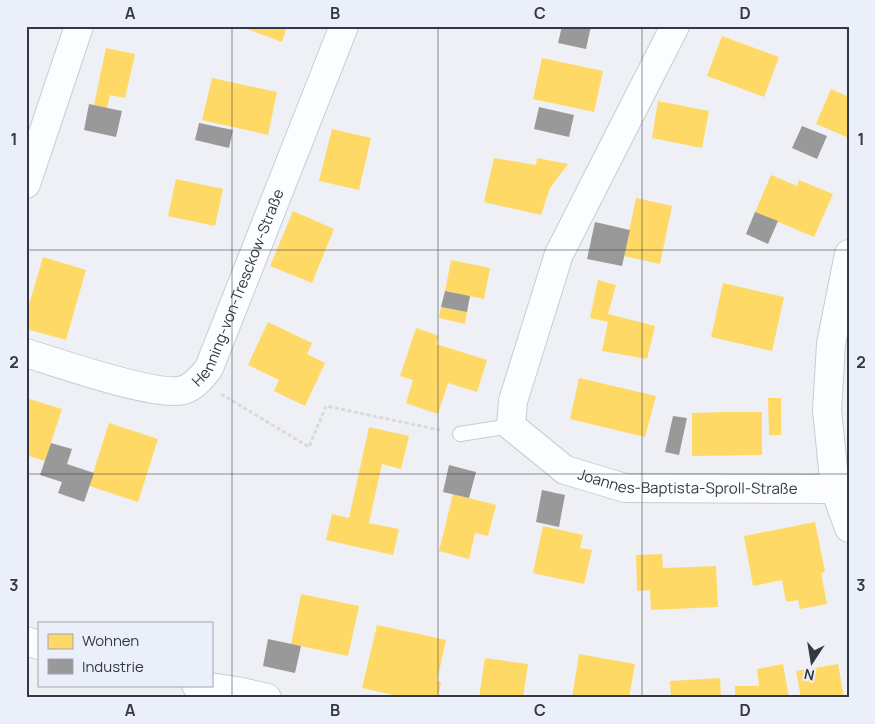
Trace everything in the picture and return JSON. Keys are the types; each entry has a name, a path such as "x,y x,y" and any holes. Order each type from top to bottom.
{"street":[{"path":"26,184 79,26"},
{"name":"Henning-von-Tresckow-Straße","path":"26,353 156,391 182,390 199,380 209,368 344,26"},
{"path":"511,426 513,401 559,254 675,26"},
{"path":"849,254 831,344 827,410 835,489 849,528"},
{"name":"Joannes-Baptista-Sproll-Straße","path":"511,426 565,470 625,488 835,489"},
{"path":"26,641 38,645"},
{"path":"203,686 267,698"}],"lane":[{"path":"460,434 511,426"}],"path":[{"path":"199,380 309,447 326,406 460,434"}],"building: Wohnen":[{"path":"239,26 287,26 282,42"},
{"path":"722,36 779,57 764,97 707,76"},
{"path":"106,48 135,54 125,98 110,95 107,108 94,105"},
{"path":"542,58 603,71 594,112 533,99"},
{"path":"212,78 277,92 268,135 202,120"},
{"path":"831,89 849,97 849,138 816,124"},
{"path":"658,101 709,111 702,148 652,138"},
{"path":"332,129 371,138 359,190 319,181"},
{"path":"494,158 536,165 537,158 568,164 550,188 541,215 484,202"},
{"path":"771,175 797,186 799,180 833,194 814,237 755,212"},
{"path":"176,179 223,189 215,226 168,216"},
{"path":"636,198 672,206 660,264 624,256"},
{"path":"293,211 334,229 312,283 270,266"},
{"path":"43,257 86,270 66,340 26,329 26,315"},
{"path":"451,260 490,268 484,299 445,291"},
{"path":"598,280 616,285 608,314 655,326 647,359 602,351 608,322 590,318"},
{"path":"723,283 784,297 772,351 711,337"},
{"path":"441,307 467,312 465,324 439,318"},
{"path":"268,322 312,343 307,354 325,363 305,406 274,391 279,380 248,365"},
{"path":"416,328 439,336 436,344 487,360 477,392 448,383 438,414 406,403 413,380 400,376"},
{"path":"579,378 656,396 645,437 570,419"},
{"path":"26,398 62,409 45,461 26,455"},
{"path":"768,398 781,398 781,435 769,435"},
{"path":"762,412 762,455 692,456 692,413"},
{"path":"109,423 158,439 138,502 89,486"},
{"path":"369,427 409,436 401,469 382,464 369,523 399,529 393,555 326,540 332,514 349,518"},
{"path":"453,494 496,505 488,536 475,533 469,559 439,551"},
{"path":"815,522 825,572 821,573 827,604 800,609 798,600 786,602 782,580 753,586 744,536"},
{"path":"543,526 583,535 580,548 592,550 584,584 533,573"},
{"path":"662,554 663,568 716,566 718,607 651,610 650,590 637,591 636,555"},
{"path":"301,594 359,606 348,656 291,644"},
{"path":"377,625 446,640 437,681 441,682 438,698 406,698 362,688"},
{"path":"579,654 635,664 629,698 572,698"},
{"path":"485,658 528,664 523,698 479,698"},
{"path":"783,664 789,698 735,698 735,686 759,686 757,669"},
{"path":"838,664 844,698 801,698 796,671"},
{"path":"720,678 721,698 671,698 670,681"}],"building: Industrie":[{"path":"562,26 591,26 586,49 558,43"},
{"path":"89,104 122,111 116,137 84,130"},
{"path":"539,107 574,115 569,137 534,129"},
{"path":"199,123 233,130 229,148 195,140"},
{"path":"802,126 827,136 817,159 792,148"},
{"path":"755,212 778,221 768,244 746,234"},
{"path":"595,222 630,230 622,266 587,259"},
{"path":"445,291 470,296 467,312 441,307"},
{"path":"673,416 687,418 679,455 665,452"},
{"path":"51,443 72,449 67,464 94,473 84,502 58,493 62,482 40,475"},
{"path":"449,465 476,472 469,498 443,492"},
{"path":"542,490 565,495 559,527 536,522"},
{"path":"268,639 301,646 295,673 263,666"}]}
